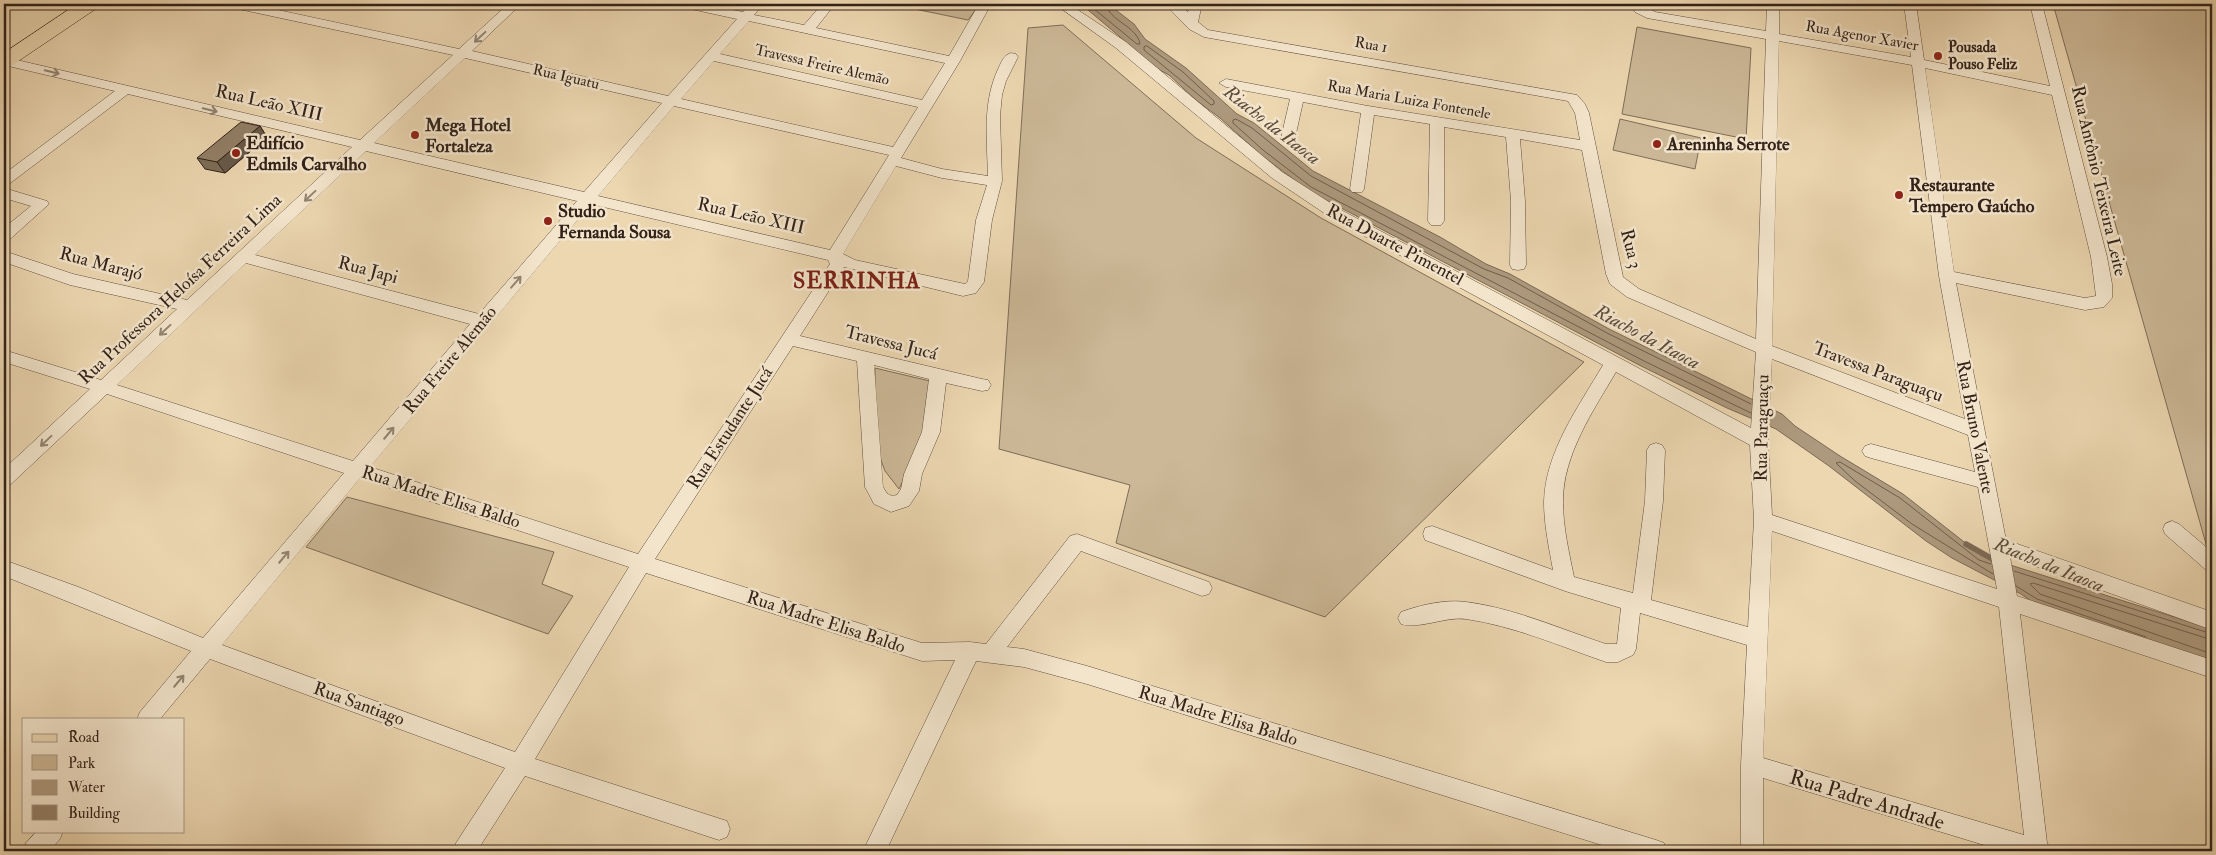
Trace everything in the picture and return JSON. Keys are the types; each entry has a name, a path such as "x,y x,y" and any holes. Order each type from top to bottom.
{"main road":[{"path":"4,57 64,4"},
{"path":"4,57 90,4"}],"street":[{"name":"Rua Iguatu","path":"234,4 462,53 671,101 894,156 908,165 953,175 995,181"},
{"name":"Rua Professora Heloísa Ferreira Lima","path":"4,480 515,4"},
{"path":"686,4 752,10 807,30 953,61"},
{"path":"807,30 830,4"},
{"name":"Rua Estudante Jucá","path":"464,851 520,764 642,563 838,264 834,256 927,105 985,4"},
{"name":"Rua Duarte Pimentel","path":"1061,4 1121,45 1277,175 1338,215 1613,362 1759,437"},
{"name":"Rua 1","path":"1171,4 1204,33 1566,95 1575,100"},
{"path":"1192,22 1196,4"},
{"name":"Rua Agenor Xavier","path":"1634,4 1639,9 1652,14 1917,62 2057,92"},
{"name":"Rua Paraguaçu","path":"1752,851 1752,765 1763,520 1759,437 1764,350 1772,4"},
{"name":"Rua Bruno Valente","path":"1910,4 1947,276 2008,600 2038,851"},
{"name":"Rua Antônio Teixeira Leite","path":"1947,276 2085,304 2098,303 2104,298 2104,284 2099,257 2036,4"},
{"name":"Rua Freire Alemão","path":"148,718 359,470 482,321 710,56 752,10"},
{"name":"Travessa Freire Alemão","path":"710,56 927,105"},
{"name":"Rua Leão XIII","path":"4,57 125,90 834,256 851,264 963,290 970,289 976,282 984,220 995,181"},
{"path":"995,181 993,116 995,95 999,81 1011,57"},
{"name":"Rua Maria Luiza Fontenele","path":"1226,84 1436,122 1588,146"},
{"path":"4,180 125,90"},
{"path":"1288,138 1298,96"},
{"name":"Rua 3","path":"1575,100 1582,113 1616,280 1633,293 1764,350"},
{"path":"1357,189 1368,110"},
{"path":"1436,122 1436,221"},
{"path":"1513,134 1518,201 1518,265"},
{"path":"4,193 42,204 4,236"},
{"name":"Rua Marajó","path":"4,256 70,279 190,306"},
{"name":"Rua Japi","path":"243,257 482,321"},
{"name":"Travessa Jucá","path":"789,339 982,385"},
{"name":"Travessa Paraguaçu","path":"1764,350 1977,431"},
{"name":"Rua Madre Elisa Baldo","path":"4,356 922,652 980,653 1024,658 1087,675 1656,851"},
{"path":"865,357 874,487 880,499 891,504 903,501 910,491 913,474 927,445 931,432 938,375"},
{"path":"1565,583 1553,493 1557,471 1576,428 1613,362"},
{"path":"1408,618 1436,612 1464,610 1509,620 1597,651 1618,653 1626,649 1654,501 1656,450"},
{"path":"1870,451 1985,482"},
{"path":"1763,520 2008,600 2212,670"},
{"path":"2172,529 2212,563"},
{"path":"1432,534 1565,583 1758,639"},
{"path":"874,851 980,653 1077,542 1202,588"},
{"path":"1998,548 2212,622"},
{"name":"Rua Santiago","path":"4,568 74,594 206,648 365,705 520,764 719,829"},
{"name":"Rua Padre Andrade","path":"1752,765 2038,851"},
{"path":"34,851 51,832"}],"green space":[{"path":"914,4 980,4 968,20 910,8"},
{"path":"2053,4 2212,4 2212,559 2210,558"},
{"path":"1063,25 1196,138 1321,218 1584,362 1325,617 1116,543 1130,485 999,449 1028,28"},
{"path":"1637,27 1751,48 1746,139 1622,114"},
{"name":"Areninha Serrote","path":"1620,119 1701,138 1695,169 1613,150"},
{"path":"875,368 934,382 923,437 899,489 885,471 875,444"},
{"path":"347,497 554,552 542,584 573,596 548,634 306,547"}],"water":[{"path":"1081,4 1108,4 1134,24 1145,39 1186,68 1237,114 1254,123 1313,171 1440,237 1486,264 1510,274 1609,329 1782,414 1795,426 1840,456 1903,494 1982,556 2212,629 2212,666 2035,604 2021,594 1952,558 1926,541 1829,466 1776,429 1727,408 1641,366 1309,191 1260,154 1169,75 1158,69"}],"building":[{"path":"241,122 260,126 217,162 197,158"}],"waterway":[{"name":"Riacho da Itaoca","path":"1966,544 1996,561"}],"place":[{"name":"Pousada Pouso Feliz","path":"1938,56"},
{"name":"Mega Hotel Fortaleza","path":"415,135"},
{"name":"Areninha Serrote","path":"1657,144"},
{"name":"Edifício Edmils Carvalho","path":"236,153"},
{"name":"Restaurante Tempero Gaúcho","path":"1899,195"},
{"name":"Studio Fernanda Sousa","path":"548,221"}],"district":[{"name":"SERRINHA","path":"857,281"}]}
